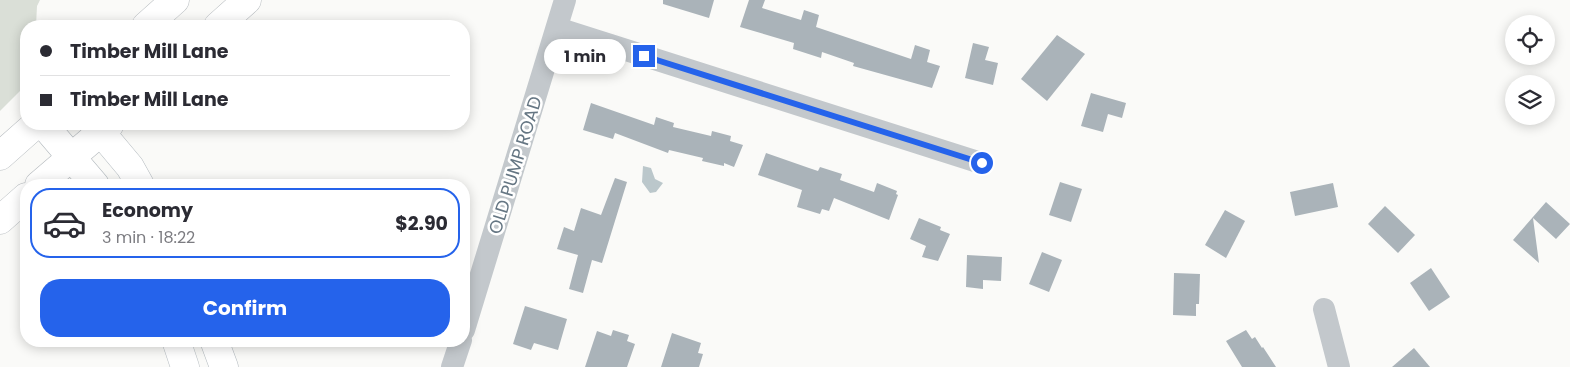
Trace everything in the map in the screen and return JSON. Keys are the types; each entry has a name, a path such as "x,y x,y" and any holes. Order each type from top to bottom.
{"main road":[{"path":"153,20 175,0"},
{"path":"225,20 247,0"},
{"path":"0,156 29,130"},
{"path":"48,130 90,179"},
{"path":"46,179 71,158 98,130"},
{"path":"105,130 137,179"},
{"path":"0,220 20,202"},
{"path":"178,347 185,367"},
{"path":"217,347 224,367"}],"street":[{"name":"OLD PUMP ROAD","path":"470,311 565,0"},
{"path":"557,28 982,163"},
{"path":"1324,309 1338,367"},
{"path":"452,367 459,347"}],"shaded area":[{"path":"0,0 40,0 37,6 36,20 20,20 20,91 0,111"},
{"path":"643,166 651,168 655,179 663,183 656,192 650,193 642,182"}],"building":[{"path":"663,0 714,0 709,18 663,4"},
{"path":"749,0 765,0 762,8 801,20 804,10 819,15 816,27 911,59 915,45 930,50 927,62 940,66 932,88 853,66 854,63 822,52 821,58 793,49 794,43 740,27"},
{"path":"1057,35 1085,54 1047,101 1021,79"},
{"path":"973,43 989,47 985,60 998,63 993,85 965,78"},
{"path":"1091,93 1126,103 1122,118 1108,114 1103,132 1081,126"},
{"path":"591,103 654,125 656,117 674,123 673,127 711,136 712,131 731,136 730,141 743,145 734,167 724,163 724,166 702,161 703,158 669,150 668,153 615,133 613,139 583,130"},
{"path":"766,153 818,171 820,167 842,174 840,180 874,192 877,183 897,191 896,194 898,195 889,220 834,198 829,211 822,209 820,214 797,207 802,190 758,175"},
{"path":"615,178 627,182 602,263 592,260 583,293 569,289 578,255 557,249 564,227 574,231 581,208 601,215"},
{"path":"1060,182 1082,189 1071,222 1049,215"},
{"path":"1333,183 1338,207 1295,216 1290,192"},
{"path":"1546,202 1570,224 1556,239 1533,218 1539,263 1513,240"},
{"path":"1385,206 1415,235 1398,253 1368,224"},
{"path":"1225,210 1245,221 1226,258 1205,245"},
{"path":"919,218 941,227 940,230 950,234 938,261 922,257 926,246 910,239"},
{"path":"1042,252 1062,260 1049,292 1029,284"},
{"path":"967,255 1002,257 1001,281 983,280 983,289 966,287"},
{"path":"1431,268 1450,297 1429,311 1410,283"},
{"path":"1174,273 1200,274 1199,304 1196,304 1196,316 1173,315"},
{"path":"525,306 567,319 558,350 534,343 531,350 513,344"},
{"path":"613,330 629,335 627,341 635,344 627,367 585,367 597,331 611,336"},
{"path":"1246,330 1252,339 1255,337 1276,367 1242,367 1226,341"},
{"path":"672,333 701,343 698,353 703,354 699,367 661,367"},
{"path":"1414,348 1430,367 1392,367"}],"route":[{"path":"644,56 982,163"}]}
